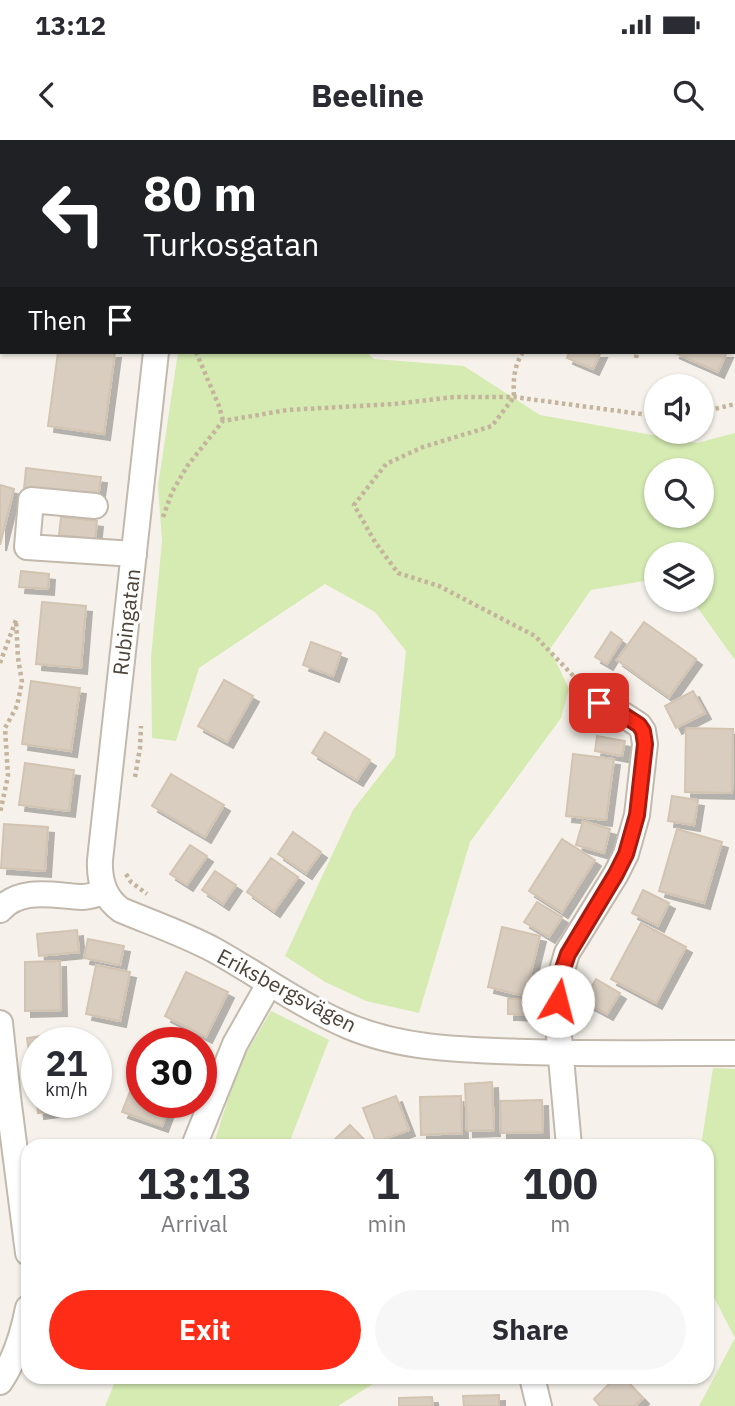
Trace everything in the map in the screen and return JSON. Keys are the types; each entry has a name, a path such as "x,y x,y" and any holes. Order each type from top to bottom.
{"street":[{"name":"Rubingatan","path":"105,892 100,860 156,354"},
{"path":"95,506 31,500 27,547 134,554"},
{"path":"568,1139 559,1053 560,977 568,954 626,854 637,815 645,744 639,725 599,703"},
{"path":"0,910 5,904 30,894 82,897 105,892"},
{"name":"Eriksbergsvägen","path":"105,892 113,905 121,910 215,951 349,1027 392,1040 423,1047 468,1050 735,1053"},
{"path":"197,1139 235,1044 269,984"},
{"path":"0,1023 21,1200"},
{"path":"0,1382 11,1366 21,1337"},
{"path":"534,1384 539,1406"}],"path":[{"path":"197,354 223,421"},
{"path":"522,354 517,361 513,381 514,397 492,426 422,447 386,464 354,505 375,542 398,573 439,586 536,636 599,703"},
{"path":"162,520 172,492 188,465 223,421 287,410 394,404 454,397 514,397 644,414"},
{"path":"714,409 735,404"},
{"path":"0,663 16,620 22,682 17,706 5,728 8,776 0,813"},
{"path":"133,788 141,724"},
{"path":"123,871 131,882 149,895"}],"green space":[{"path":"178,354 368,354 374,359 464,366 540,415 644,434 644,444 714,444 714,439 735,433 735,660 701,612 714,612 714,542 644,542 644,581 591,590 550,649 569,689 561,718 470,842 419,1013 366,1001 325,982 285,956 353,810 395,756 406,651 375,612 325,584 199,668 176,741 152,738 151,657 162,541 158,486"},
{"path":"271,1011 329,1040 291,1139 215,1139 239,1065"},
{"path":"713,1068 735,1069 735,1338 714,1298 714,1139 702,1139"},
{"path":"735,1338 735,1406 699,1406 711,1384 714,1384 714,1378"},
{"path":"114,1384 373,1384 338,1406 105,1406"}],"building":[{"path":"58,354 115,354 104,434 48,426"},
{"path":"568,354 600,354 593,369 567,358"},
{"path":"678,354 726,354 718,372"},
{"path":"26,468 101,477 98,498 24,489"},
{"path":"0,485 14,489 0,545"},
{"path":"61,517 97,521 95,539 59,535"},
{"path":"21,571 49,574 48,589 19,587"},
{"path":"42,602 86,606 81,668 36,664"},
{"path":"644,622 696,659 669,697 617,660"},
{"path":"611,632 622,640 607,664 595,657"},
{"path":"311,642 341,653 333,676 303,665"},
{"path":"224,680 253,696 227,742 198,726"},
{"path":"31,681 80,688 71,751 22,744"},
{"path":"693,691 705,713 676,728 665,706"},
{"path":"686,728 733,729 732,793 685,792"},
{"path":"325,732 370,760 357,780 312,753"},
{"path":"597,736 625,741 622,756 595,751"},
{"path":"573,754 614,759 606,820 566,816"},
{"path":"25,763 74,770 69,811 19,805"},
{"path":"171,774 224,805 205,837 152,806"},
{"path":"672,796 698,800 694,825 668,821"},
{"path":"583,821 610,829 604,853 576,845"},
{"path":"4,824 48,827 45,871 1,868"},
{"path":"677,829 722,842 704,903 659,891"},
{"path":"293,832 321,852 306,873 278,854"},
{"path":"562,839 595,860 562,912 529,891"},
{"path":"190,845 207,856 187,885 170,874"},
{"path":"271,858 298,877 274,911 247,892"},
{"path":"215,871 236,885 223,904 202,890"},
{"path":"643,890 669,903 658,926 632,913"},
{"path":"537,902 562,917 549,937 524,922"},
{"path":"641,923 686,947 656,1003 611,979"},
{"path":"502,927 540,936 525,996 488,987"},
{"path":"77,930 79,952 39,956 37,934"},
{"path":"88,939 124,946 120,965 84,958"},
{"path":"60,961 61,1010 25,1011 25,962"},
{"path":"96,965 130,972 120,1021 86,1014"},
{"path":"186,972 228,992 211,1027 186,1027 165,1016"},
{"path":"596,979 620,993 607,1014 583,1001"},
{"path":"508,999 539,999 539,1015 508,1014"},
{"path":"492,1082 494,1130 467,1131 465,1084"},
{"path":"396,1096 409,1130 384,1139 375,1139 363,1108"},
{"path":"461,1096 462,1133 421,1135 420,1097"},
{"path":"542,1100 543,1132 501,1133 500,1101"},
{"path":"139,1118 165,1118 162,1126"},
{"path":"350,1125 363,1139 335,1139"},
{"path":"609,1384 630,1384 643,1398 635,1406 600,1406 594,1399"},
{"path":"499,1395 499,1406 464,1406 463,1396"},
{"path":"432,1397 433,1406 399,1406 399,1398"}],"route":[{"path":"558,1001 560,977 568,954 626,854 637,815 645,744 643,731 639,725 622,714 599,703"}]}
